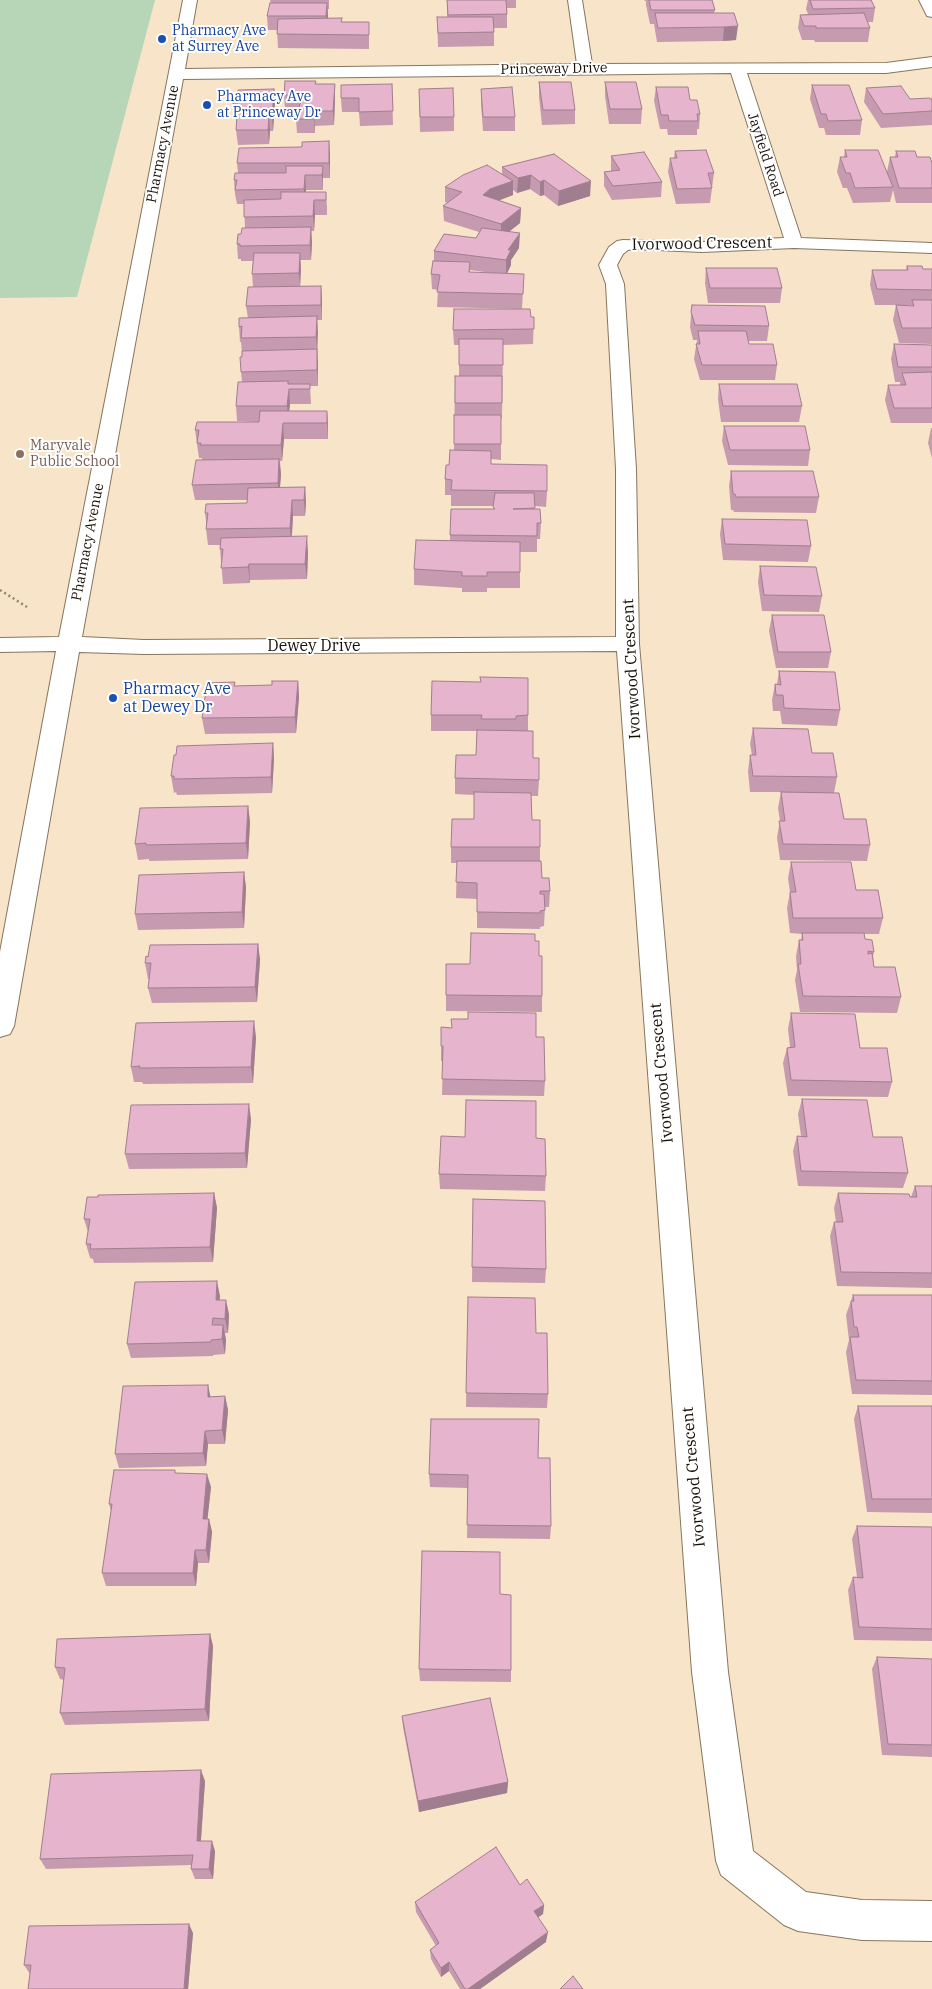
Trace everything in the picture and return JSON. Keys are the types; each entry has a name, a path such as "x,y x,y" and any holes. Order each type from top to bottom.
{"street":[{"name":"Pharmacy Avenue","path":"0,1026 190,0"},
{"path":"576,0 585,68"},
{"path":"926,0 932,13"},
{"name":"Princeway Drive","path":"176,74 585,68 886,68 932,62"},
{"name":"Jayfield Road","path":"737,68 794,243"},
{"path":"794,243 932,248"},
{"name":"Ivorwood Crescent","path":"794,243 702,247 623,245 615,251 608,265 615,284 626,469 628,644 710,1672 735,1861 798,1911 862,1920 932,1921"},
{"name":"Dewey Drive","path":"0,645 70,644 144,647 628,644"}],"path":[{"path":"0,590 27,607"}],"green space":[{"path":"0,0 155,0 77,297 0,298"}],"building":[{"path":"447,0 506,0 507,14 448,15"},
{"path":"649,0 712,0 715,10 651,10"},
{"path":"810,0 871,0 875,8 813,9"},
{"path":"270,3 327,3 326,16 267,16"},
{"path":"655,13 734,13 738,26 658,28"},
{"path":"864,13 870,28 816,28 816,26 804,26 800,15"},
{"path":"437,17 493,17 494,32 438,33"},
{"path":"342,18 341,22 369,22 369,35 277,34 278,19"},
{"path":"285,81 316,81 315,84 335,84 333,111 314,111 314,119 296,119 296,111 299,111 301,95 284,95"},
{"path":"539,82 571,82 575,110 543,110"},
{"path":"605,82 636,82 642,109 610,109"},
{"path":"392,84 393,111 359,112 359,98 341,98 341,85"},
{"path":"812,85 849,85 862,120 828,121 826,114 821,114"},
{"path":"901,86 910,99 930,98 932,101 932,111 883,114 866,88"},
{"path":"512,87 515,117 483,117 481,89"},
{"path":"656,87 688,87 690,100 697,100 700,114 697,114 698,121 669,121 668,115 661,115"},
{"path":"453,88 454,117 420,117 419,89"},
{"path":"274,89 272,117 269,117 268,130 236,130 238,104 233,104 234,98 237,98 238,90"},
{"path":"329,141 329,163 237,163 239,148 302,147 302,142"},
{"path":"706,150 714,173 708,173 712,188 677,189 670,158 677,158 675,151"},
{"path":"845,150 878,150 893,187 855,188 850,173 846,173 840,157 847,157"},
{"path":"896,151 915,151 917,157 930,157 932,163 932,188 899,188 890,157 898,157"},
{"path":"644,152 662,182 613,186 604,172 620,170 611,156"},
{"path":"554,154 591,181 559,191 544,180 540,182 531,175 518,178 502,167"},
{"path":"487,165 513,181 490,189 483,195 521,208 501,224 443,206 462,192 445,187 463,175"},
{"path":"286,166 323,166 322,175 305,175 304,189 235,190 237,180 234,180 235,173 286,173"},
{"path":"281,192 326,192 326,200 314,200 313,216 244,217 244,200 281,199"},
{"path":"311,227 310,245 240,246 240,244 237,244 238,234 241,234 242,228"},
{"path":"482,228 520,233 508,250 511,250 506,260 434,251 444,234 476,238"},
{"path":"254,253 300,253 299,273 252,274"},
{"path":"433,261 470,262 469,272 524,274 523,294 437,292 440,275 431,274"},
{"path":"907,266 922,266 923,269 932,269 932,290 877,289 872,270 908,270"},
{"path":"706,268 777,268 782,288 710,288"},
{"path":"321,286 321,305 246,306 248,287"},
{"path":"912,300 932,300 932,328 902,328 896,305 914,306"},
{"path":"692,305 765,306 769,326 695,325 691,312"},
{"path":"454,309 530,309 531,317 534,317 534,329 453,330"},
{"path":"317,316 316,337 241,338 242,326 239,327 239,318"},
{"path":"698,331 746,331 749,344 773,344 777,365 702,365 696,344 700,344"},
{"path":"459,339 503,339 503,365 459,365"},
{"path":"894,344 932,345 932,367 898,367"},
{"path":"317,349 317,370 241,372 240,357 242,357 242,351"},
{"path":"932,372 932,408 894,408 888,385 906,385 902,373"},
{"path":"455,376 502,376 502,403 455,403"},
{"path":"288,381 288,384 310,384 310,389 289,389 287,406 236,406 238,382"},
{"path":"719,384 797,384 802,406 723,406"},
{"path":"260,411 327,411 327,423 283,423 281,445 200,445 201,443 197,443 199,430 195,430 197,422 259,422"},
{"path":"454,415 501,415 501,444 454,444"},
{"path":"724,426 805,426 810,450 730,450"},
{"path":"450,450 491,451 491,464 547,465 547,491 451,490 452,480 445,479 446,465 449,465"},
{"path":"279,459 278,483 192,485 196,460"},
{"path":"731,471 813,471 819,497 736,497 733,494"},
{"path":"305,487 304,500 292,500 290,528 206,529 208,513 205,513 206,504 247,503 248,488"},
{"path":"495,493 534,493 535,508 513,509 540,509 541,523 537,523 537,536 450,535 451,509 495,509 493,507"},
{"path":"722,519 807,520 811,546 725,544"},
{"path":"307,536 305,564 249,564 248,567 221,568 223,549 220,549 221,538"},
{"path":"416,540 520,542 520,572 487,572 487,576 462,576 462,572 414,569"},
{"path":"760,566 816,567 822,596 764,595"},
{"path":"772,615 824,615 831,652 778,652"},
{"path":"779,671 835,672 840,710 784,708 783,695 776,695 775,684 781,685"},
{"path":"480,677 528,678 528,715 516,716 516,719 481,719 482,715 431,715 432,681 481,682"},
{"path":"272,681 298,681 295,717 202,718 207,683 235,682 234,686 272,685"},
{"path":"753,728 808,729 812,753 833,753 837,777 753,776 750,755 756,755"},
{"path":"477,730 533,731 533,758 539,758 539,780 455,778 456,755 476,755"},
{"path":"273,743 271,777 174,779 174,776 171,776 177,746"},
{"path":"474,792 531,793 532,820 540,820 540,847 451,847 452,819 474,819"},
{"path":"781,792 839,793 844,819 866,819 870,845 783,844 779,821 785,821"},
{"path":"248,806 246,843 135,844 140,808"},
{"path":"457,861 541,861 542,878 549,878 550,891 540,891 540,894 544,894 545,910 540,911 540,913 477,912 477,883 456,882"},
{"path":"791,862 851,862 856,890 878,890 883,918 793,918 790,892 796,892"},
{"path":"244,872 242,912 135,914 139,875"},
{"path":"471,933 535,934 535,941 539,941 539,956 542,956 542,996 446,995 446,964 470,964"},
{"path":"802,933 864,933 865,939 872,940 874,952 868,951 868,954 872,953 874,967 895,967 901,997 803,996 798,964 801,964 799,940 803,940"},
{"path":"258,944 255,987 148,988 151,963 145,963 150,945"},
{"path":"468,1012 536,1013 536,1037 544,1037 545,1081 442,1079 443,1046 441,1046 441,1027 452,1028 451,1019 468,1019"},
{"path":"791,1013 855,1014 860,1048 887,1048 892,1082 791,1080 787,1048 795,1047"},
{"path":"254,1021 251,1067 131,1067 136,1023"},
{"path":"802,1099 867,1100 873,1137 902,1137 908,1173 801,1171 797,1136 807,1137"},
{"path":"466,1100 536,1101 536,1138 545,1139 546,1176 439,1174 441,1136 465,1137"},
{"path":"249,1104 245,1153 125,1154 131,1105"},
{"path":"915,1186 932,1186 932,1273 841,1272 834,1222 843,1222 838,1193 909,1194 910,1197 917,1197"},
{"path":"214,1193 210,1247 90,1249 91,1244 86,1244 90,1219 84,1219 87,1197 98,1197 98,1195"},
{"path":"473,1199 545,1201 546,1269 472,1267"},
{"path":"217,1281 216,1300 226,1300 225,1319 213,1318 212,1325 223,1325 222,1339 211,1340 211,1342 127,1344 135,1282"},
{"path":"853,1295 932,1295 932,1381 856,1380 850,1337 859,1337 857,1327 854,1327 851,1301 854,1301"},
{"path":"468,1297 535,1298 536,1333 547,1333 548,1394 466,1393"},
{"path":"208,1385 208,1397 225,1396 222,1430 205,1431 203,1453 115,1454 123,1386"},
{"path":"858,1406 932,1406 932,1499 872,1499"},
{"path":"431,1419 539,1419 538,1458 550,1458 551,1526 467,1525 468,1475 429,1474"},
{"path":"114,1470 175,1470 175,1473 207,1474 203,1519 209,1519 206,1550 195,1550 193,1573 102,1573 112,1504 109,1504"},
{"path":"857,1526 932,1527 932,1629 859,1627 853,1577 863,1578"},
{"path":"422,1551 500,1552 500,1594 511,1595 511,1670 419,1669"},
{"path":"210,1634 205,1709 60,1713 65,1668 55,1667 57,1639"},
{"path":"877,1657 932,1659 932,1745 888,1744"},
{"path":"490,1698 508,1782 418,1801 402,1716"},
{"path":"201,1770 197,1841 212,1841 209,1869 191,1869 193,1855 40,1859 51,1774"},
{"path":"496,1847 520,1885 527,1879 544,1905 534,1911 548,1932 468,1989 465,1989 449,1962 441,1968 430,1950 439,1943 415,1902"},
{"path":"189,1924 184,1989 28,1989 31,1965 24,1965 29,1926"},
{"path":"573,1976 583,1989 560,1989"}],"place":[{"name":"Pharmacy Ave at Surrey Ave","path":"162,39"},
{"name":"Pharmacy Ave at Princeway Dr","path":"207,105"},
{"name":"Maryvale Public School","path":"20,454"},
{"name":"Pharmacy Ave at Dewey Dr","path":"113,698"}]}
